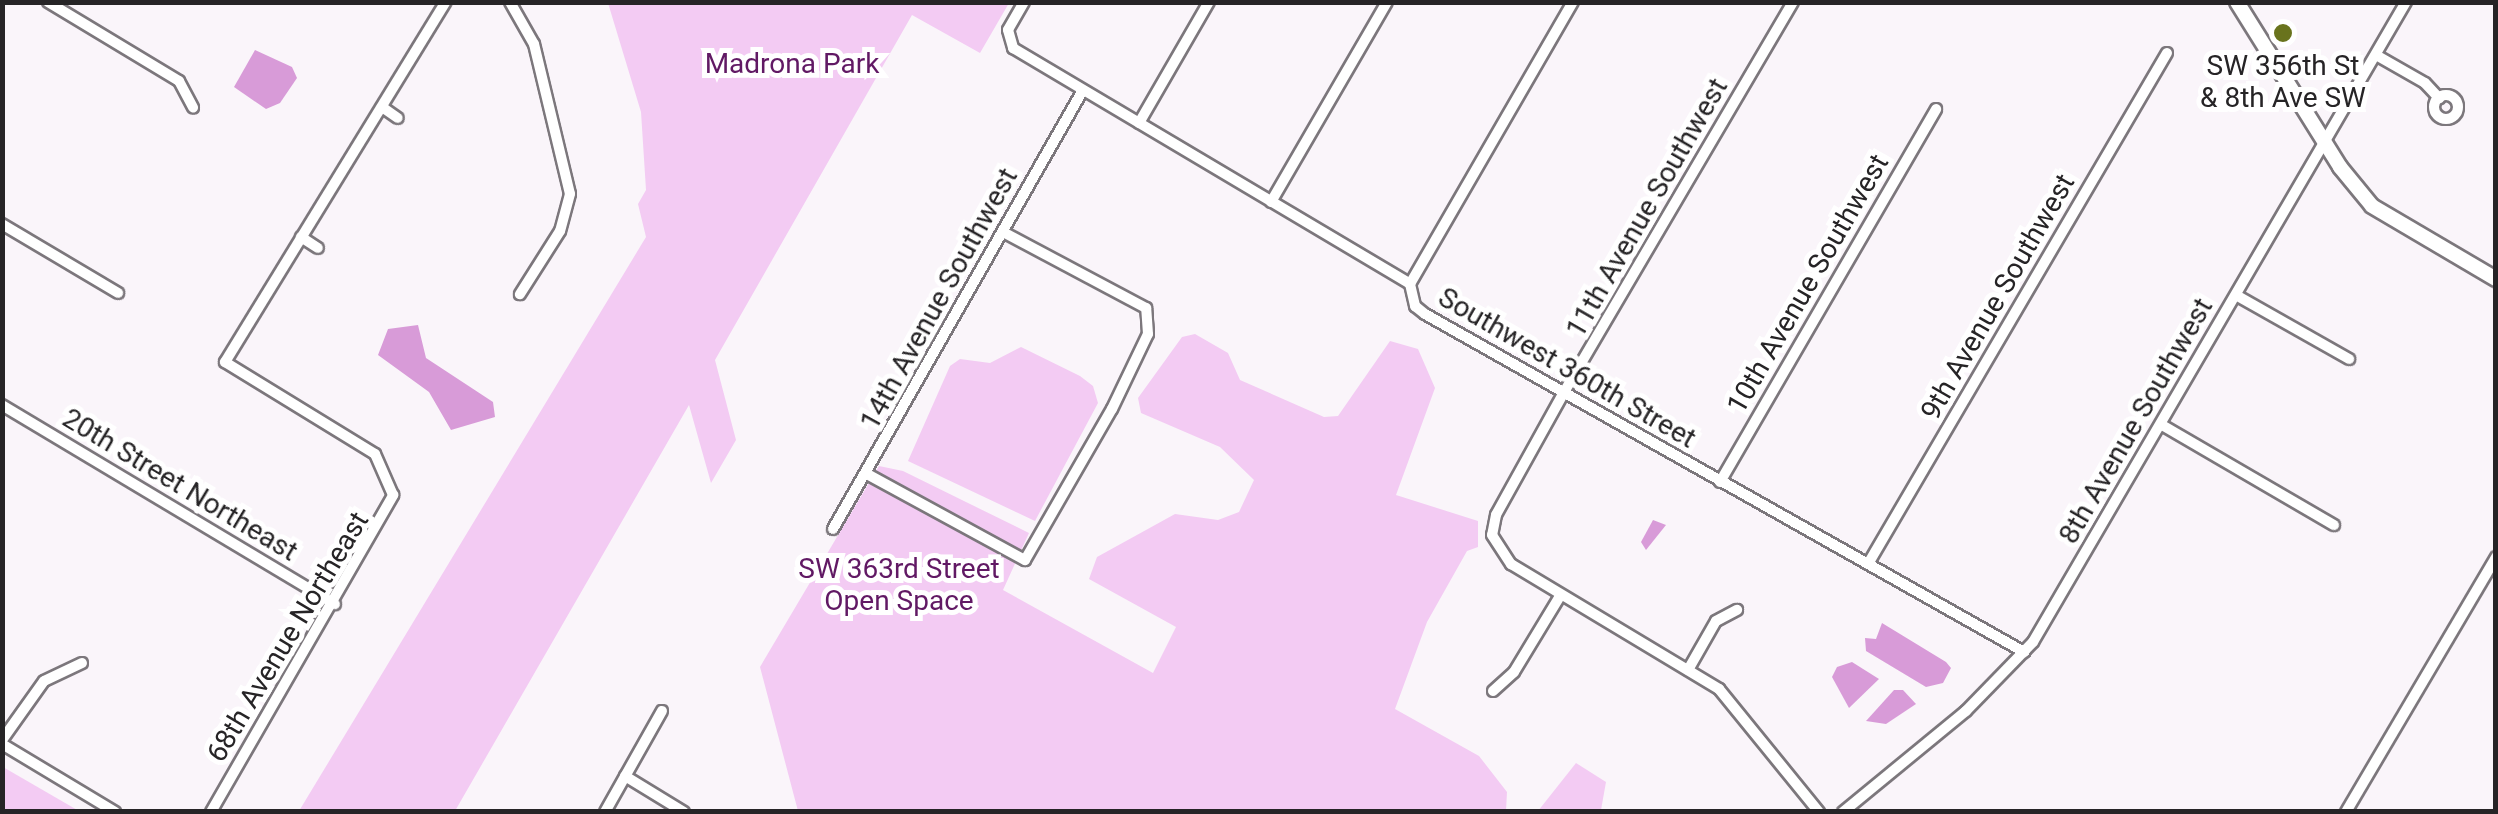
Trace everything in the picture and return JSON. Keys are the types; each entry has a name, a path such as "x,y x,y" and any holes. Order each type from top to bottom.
{"main road":[{"path":"2236,2 2324,143 2390,220 2496,278"}],"street":[{"path":"48,2 179,81 193,107"},
{"path":"318,248 302,237 446,2"},
{"path":"510,2 534,44 570,194 560,230 520,294"},
{"name":"Southwest 360th Street","path":"1024,2 1008,40 1139,124 1410,284 1415,306 1425,314 2024,652"},
{"path":"1139,124 1209,2"},
{"path":"1272,202 1387,2"},
{"path":"1410,284 1573,2"},
{"name":"11th Avenue Southwest","path":"1560,596 1510,564 1494,544 1496,515 1793,2"},
{"name":"8th Avenue Southwest","path":"1844,812 1966,711 2024,652 2162,425 2406,2"},
{"name":"9th Avenue Southwest","path":"1868,564 2167,52"},
{"path":"2376,55 2425,82 2439,98"},
{"name":"14th Avenue Southwest","path":"834,529 1083,90"},
{"path":"382,107 398,118"},
{"name":"10th Avenue Southwest","path":"1720,482 1936,109"},
{"path":"2,224 118,293"},
{"path":"867,474 1025,560 1142,349 1146,308 1003,232"},
{"name":"68th Avenue Northeast","path":"210,812 387,513 390,482 375,454 225,362 302,237"},
{"path":"2236,295 2349,359"},
{"name":"20th Street Northeast","path":"2,404 335,604"},
{"path":"2162,425 2334,525"},
{"path":"2346,812 2496,556"},
{"path":"1493,691 1514,672 1560,596 1688,670 1730,701 1819,812"},
{"path":"1688,670 1716,622 1737,610"},
{"path":"82,663 44,682 2,742 115,812"},
{"path":"605,812 662,712"},
{"path":"625,776 684,812"}],"green space":[{"name":"Madrona Park","path":"608,3 1009,3 980,53 912,15 715,360 736,440 711,483 689,405 455,811 299,811 646,237 638,204 646,190 641,112"},
{"name":"SW 363rd Street Open Space","path":"1195,334 1228,353 1240,380 1324,417 1338,416 1390,341 1418,349 1435,388 1396,495 1478,521 1478,547 1467,551 1427,622 1395,709 1479,756 1507,792 1506,811 798,811 760,667 879,466 903,471 1029,533 1003,590 1153,673 1176,627 1089,579 1097,557 1175,514 1218,520 1239,512 1254,480 1220,447 1141,413 1138,398 1182,337"},
{"path":"1021,347 1080,376 1093,386 1098,403 1035,521 908,461 950,366 960,359 990,363"},
{"path":"1576,763 1606,782 1601,810 1538,811"},
{"path":"3,767 79,811 3,811"}],"shaded area":[{"path":"255,50 292,67 297,78 280,103 266,109 234,87"},
{"path":"418,325 426,358 493,402 495,417 451,430 429,392 378,355 388,329"},
{"path":"1653,520 1666,525 1646,550 1641,542"},
{"path":"1882,623 1946,662 1951,668 1943,683 1926,687 1866,651 1865,638 1876,639"},
{"path":"1852,662 1879,679 1849,708 1832,677 1837,667"},
{"path":"1894,690 1903,690 1916,704 1886,724 1866,721"}],"place":[{"name":"SW 356th St & 8th Ave SW","path":"2283,33"}]}
